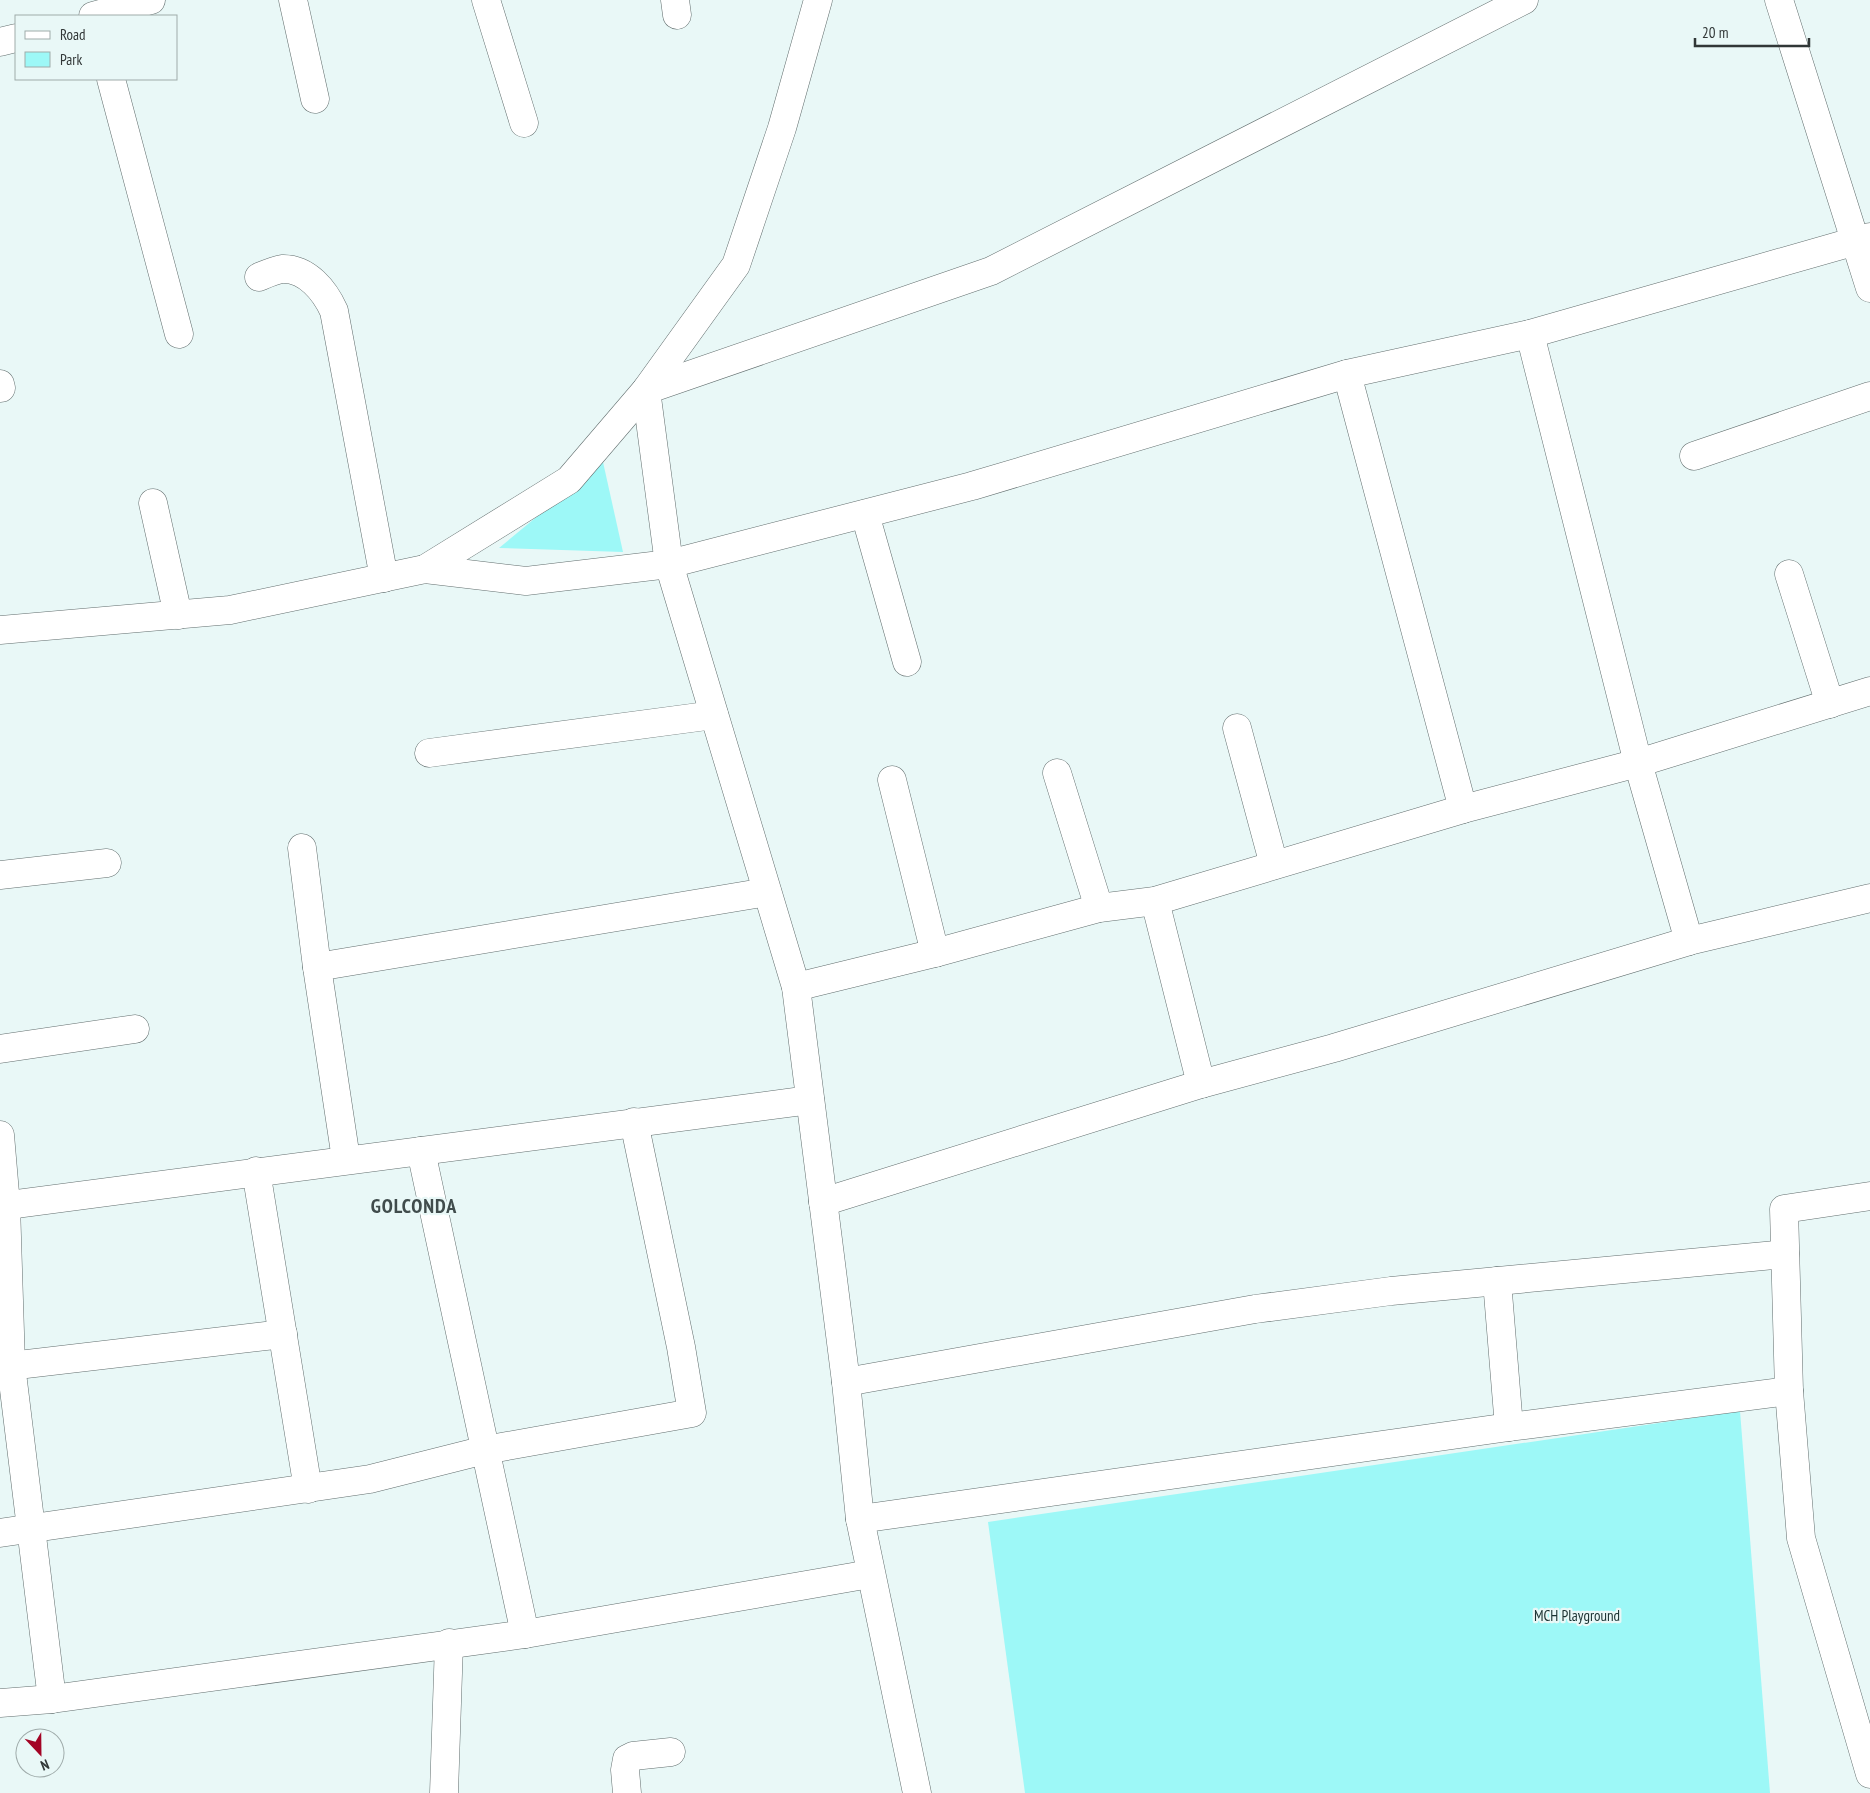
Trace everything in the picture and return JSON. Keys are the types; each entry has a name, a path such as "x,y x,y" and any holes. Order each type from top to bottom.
{"street":[{"path":"90,0 94,15"},
{"path":"98,15 151,0"},
{"path":"293,0 315,99"},
{"path":"486,0 524,123"},
{"path":"0,630 230,610 425,569 569,480 646,390 736,265 782,128 818,0"},
{"path":"646,390 991,271 1524,0"},
{"path":"1779,0 1863,240 1870,288"},
{"path":"0,42 15,38"},
{"path":"111,80 179,334"},
{"path":"425,569 526,582 669,564 972,486 1347,374 1530,334 1863,240"},
{"path":"260,276 282,270 304,274 329,299 334,311 384,578"},
{"path":"1530,334 1638,763 1689,941"},
{"path":"1347,374 1463,809"},
{"path":"646,390 669,564 796,987 846,1382 860,1519 917,1793"},
{"path":"1694,456 1870,396"},
{"path":"153,502 178,615"},
{"path":"865,514 907,662"},
{"path":"1789,574 1830,704"},
{"path":"796,987 1099,908 1155,901 1463,809 1638,763 1870,691"},
{"path":"429,753 714,715"},
{"path":"1237,728 1274,865"},
{"path":"1057,773 1099,908"},
{"path":"892,780 935,952"},
{"path":"302,848 317,968 346,1160"},
{"path":"0,876 107,862"},
{"path":"317,968 767,892"},
{"path":"823,1202 1201,1084 1334,1048 1689,941 1870,898"},
{"path":"1155,901 1201,1084"},
{"path":"0,1049 135,1030"},
{"path":"3,1206 256,1171 810,1100"},
{"path":"0,1533 370,1479 485,1450 692,1413 681,1347 634,1122"},
{"path":"0,1135 5,1366 32,1529 52,1699"},
{"path":"421,1151 525,1634"},
{"path":"256,1171 308,1488"},
{"path":"1870,1196 1784,1209 1789,1391 1801,1538 1865,1741 1870,1774"},
{"path":"846,1382 1255,1309 1391,1291 1785,1254"},
{"path":"1497,1281 1509,1428"},
{"path":"5,1366 283,1334"},
{"path":"860,1519 1509,1428 1789,1391"},
{"path":"0,1703 52,1699 525,1634 870,1574"},
{"path":"444,1793 449,1643"},
{"path":"627,1793 625,1770 627,1759 633,1756 671,1752"}],"green space":[{"path":"603,462 623,552 499,548"},
{"name":"MCH Playground","path":"1740,1411 1770,1793 1025,1793 988,1522"}],"district":[{"name":"GOLCONDA","path":"414,1206"}]}
